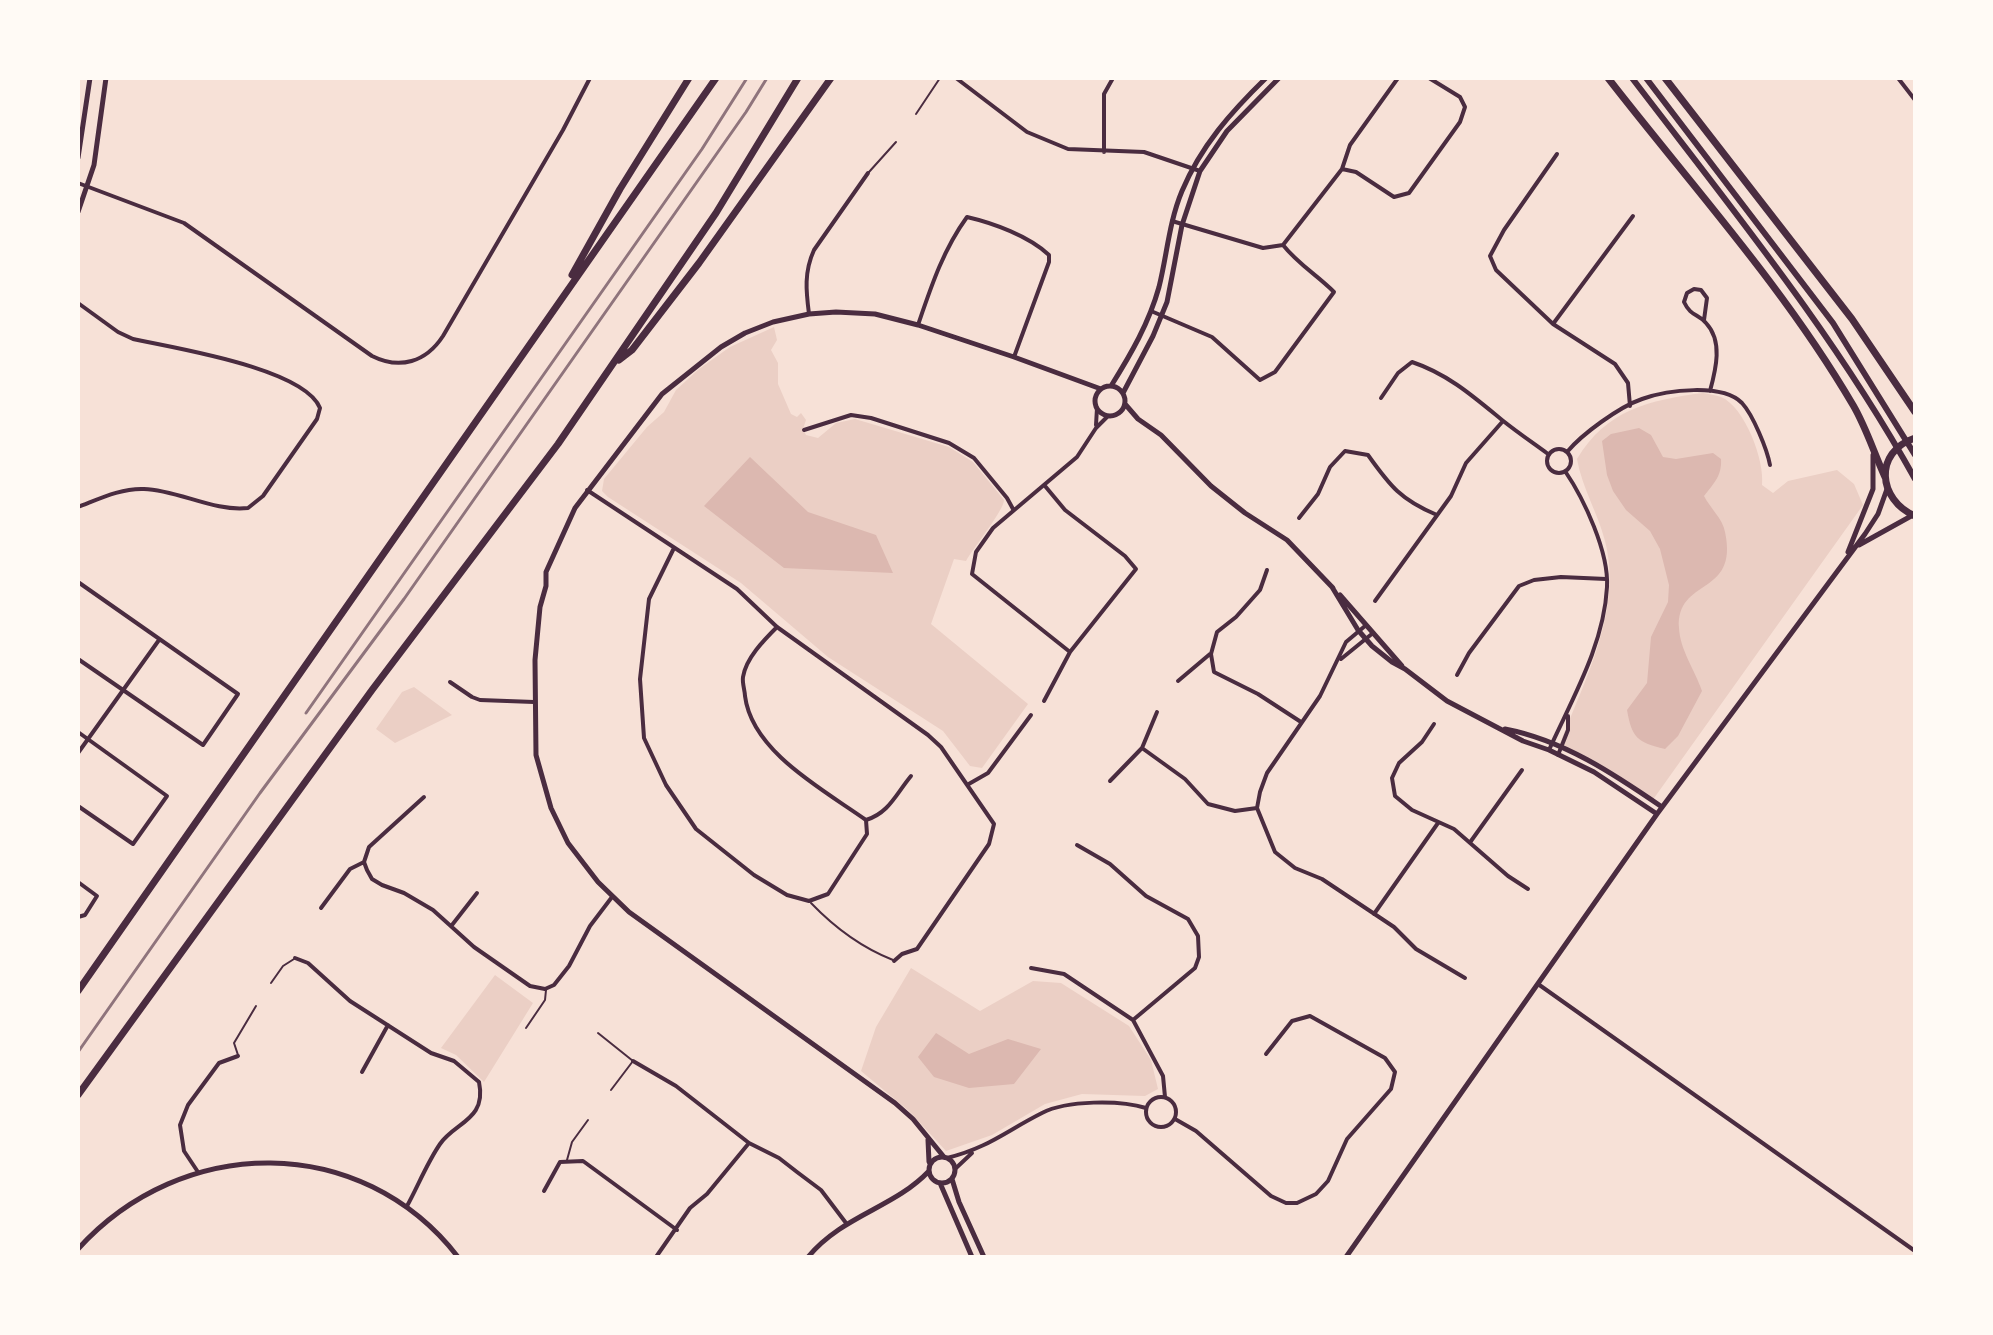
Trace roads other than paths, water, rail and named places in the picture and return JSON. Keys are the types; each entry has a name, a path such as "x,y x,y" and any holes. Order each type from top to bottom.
{"highway":[{"path":"553,308 620,189 689,78"},
{"path":"78,991 716,78"},
{"path":"78,1095 372,690 558,444 716,213 798,78"},
{"path":"612,367 632,350 699,263 831,78"},
{"path":"1608,78 1795,317 1855,408 1885,477 1887,489 1902,509 1914,516"},
{"path":"1665,78 1845,310 1915,412"},
{"path":"1885,477 1892,454 1900,445 1915,438"}],"main road":[{"path":"1632,78 1806,305 1879,416 1915,479"},
{"path":"1646,78 1815,298 1915,455"}],"street":[{"path":"78,158 90,78"},
{"path":"78,212 88,186 101,127 106,78"},
{"path":"78,183 184,223 372,356 394,364 410,362 427,355 437,345 590,78"},
{"path":"956,78 1027,132 1068,149 1144,152 1200,171"},
{"path":"1104,152 1104,94 1113,78"},
{"path":"1111,386 1139,340 1151,311 1172,221 1193,167 1215,131 1266,78"},
{"path":"1123,393 1162,315 1182,225 1200,171 1227,131 1279,78"},
{"path":"1172,221 1263,248 1283,245 1342,169 1350,145 1398,78"},
{"path":"1342,169 1356,172 1394,197 1409,193 1460,122 1465,107 1460,97 1429,78"},
{"path":"1898,78 1915,100"},
{"path":"1557,154 1504,230 1490,256 1496,270 1553,324 1615,364 1628,383 1630,406"},
{"path":"809,314 808,263 868,173"},
{"path":"1553,324 1633,216"},
{"path":"918,325 938,267 955,233 967,217 982,221 1035,245 1049,255 1014,357"},
{"path":"1151,311 1212,337 1260,380 1275,372 1334,292 1299,265 1283,245"},
{"path":"1704,320 1707,298 1701,290 1694,289 1687,293 1684,302 1688,311 1704,320 1716,337 1716,369 1710,391"},
{"path":"78,507 118,492 141,489 248,508 263,496 317,419 320,408 313,397 267,370 133,339 79,306"},
{"path":"955,1169 913,1119 879,1090 612,897 582,864 551,808 536,755 534,702 536,634 546,572 575,508 662,394 721,347 745,333 773,322 809,314 855,312 918,325 1085,385 1101,389 1111,386 1118,388 1123,393 1125,404 1138,419 1161,435 1211,486 1287,540 1405,669"},
{"path":"1381,398 1398,373 1412,362 1475,395 1503,421 1548,454"},
{"path":"1085,385 1097,408 1096,428"},
{"path":"1095,401 1101,389"},
{"path":"1567,452 1584,436 1642,399 1683,391 1721,391 1743,404 1767,450 1770,465"},
{"path":"1118,413 1125,404"},
{"path":"1097,408 1108,416"},
{"path":"1070,652 972,574 976,552 993,528 1013,509 1077,457 1108,416 1118,413 1138,419"},
{"path":"804,430 851,415 871,418 949,443 974,458 1013,509"},
{"path":"1375,601 1451,496 1466,463 1503,421"},
{"path":"1565,471 1556,473 1547,463 1548,454 1554,449 1567,452"},
{"path":"1299,518 1318,494 1330,467 1345,451 1368,455 1392,488 1437,515"},
{"path":"1845,561 1873,489 1873,451"},
{"path":"1565,471 1570,459 1567,452"},
{"path":"1549,750 1568,714 1594,643 1602,615 1606,579 1593,526 1579,491 1565,471"},
{"path":"1044,701 1070,652 1136,569 1125,556 1065,510 1045,486"},
{"path":"1346,1257 1662,807 1855,548 1878,514 1887,489"},
{"path":"587,490 737,589 777,627 928,735 941,747 994,824 989,844 917,949 902,954 894,961"},
{"path":"1855,548 1914,516"},
{"path":"674,548 649,599 640,679 644,738 666,785 696,829 776,889 809,901 828,894 867,834 866,820"},
{"path":"1267,570 1260,590 1236,617 1217,632 1211,654 1214,672 1258,694 1301,722"},
{"path":"1457,675 1469,653 1519,586 1534,580 1561,577 1606,579"},
{"path":"78,582 238,694 203,745 78,659"},
{"path":"1332,587 1367,640 1447,701 1602,778 1657,814"},
{"path":"1365,626 1346,642 1320,696 1267,773 1257,808 1275,852 1295,868 1322,879 1394,927 1416,949 1465,978"},
{"path":"777,627 759,644 743,677 747,709 764,740 783,760 866,820 879,817 890,807 911,776"},
{"path":"1339,660 1373,633"},
{"path":"78,753 159,640"},
{"path":"1178,681 1211,654"},
{"path":"450,682 480,700 534,702"},
{"path":"1110,781 1142,748 1157,712"},
{"path":"1558,755 1568,730 1568,714"},
{"path":"967,785 988,773 1031,715"},
{"path":"1434,724 1422,742 1399,763 1392,778 1395,796 1412,810 1454,829 1508,876 1528,889"},
{"path":"1500,728 1525,733 1561,747 1607,771 1662,807"},
{"path":"78,732 167,796 133,844 78,806"},
{"path":"1142,748 1185,779 1208,804 1235,811 1257,808"},
{"path":"1471,841 1522,770"},
{"path":"1602,778 1607,771"},
{"path":"424,797 369,847 364,862 372,879 416,900 452,925 486,956 530,986 545,989 561,978 590,926 612,897"},
{"path":"1374,914 1438,823"},
{"path":"1077,845 1110,864 1146,896 1188,919 1198,936 1199,957 1195,968 1133,1020"},
{"path":"321,908 350,869 364,862"},
{"path":"78,882 97,896 85,915 78,917"},
{"path":"452,925 477,893"},
{"path":"295,958 308,963 350,1001 431,1053 454,1061 481,1086 471,1119 443,1140 407,1206"},
{"path":"1031,968 1064,974 1133,1020 1163,1076 1165,1097 1175,1107 1175,1119"},
{"path":"1538,984 1915,1251"},
{"path":"1175,1119 1196,1131 1278,1201 1297,1203 1316,1194 1328,1181 1347,1139 1391,1089 1395,1072 1385,1058 1310,1016 1292,1021 1266,1054"},
{"path":"362,1072 388,1025"},
{"path":"198,1172 184,1151 180,1125 188,1105 219,1063 238,1056"},
{"path":"633,1061 676,1086 749,1143 779,1158 821,1190 846,1223"},
{"path":"1165,1097 1153,1099 1146,1108 1148,1121 1155,1126 1166,1126 1175,1119"},
{"path":"984,1257 959,1202 952,1179 955,1169 974,1152 1045,1111 1081,1104 1118,1102 1146,1108"},
{"path":"928,1139 929,1168 972,1257"},
{"path":"656,1257 690,1208 707,1194 749,1143"},
{"path":"915,1185 936,1158 974,1152"},
{"path":"544,1191 560,1162 583,1161 677,1230"},
{"path":"78,1249 99,1226 158,1186 210,1168 259,1162 309,1167 345,1175 371,1186 407,1206 432,1227 458,1257"},
{"path":"808,1257 846,1223 915,1185 952,1179"}],"lane":[{"path":"916,114 940,78"},
{"path":"868,173 896,142"},
{"path":"809,901 831,924 867,950 894,961"},
{"path":"271,983 283,966 295,958"},
{"path":"526,1028 545,1000 545,989"},
{"path":"238,1056 234,1043 256,1006"},
{"path":"598,1033 633,1061 611,1090"},
{"path":"566,1162 572,1142 588,1120"}],"railway":[{"path":"306,713 702,149 747,78"},
{"path":"78,1052 260,793 404,599 767,78"}]}
